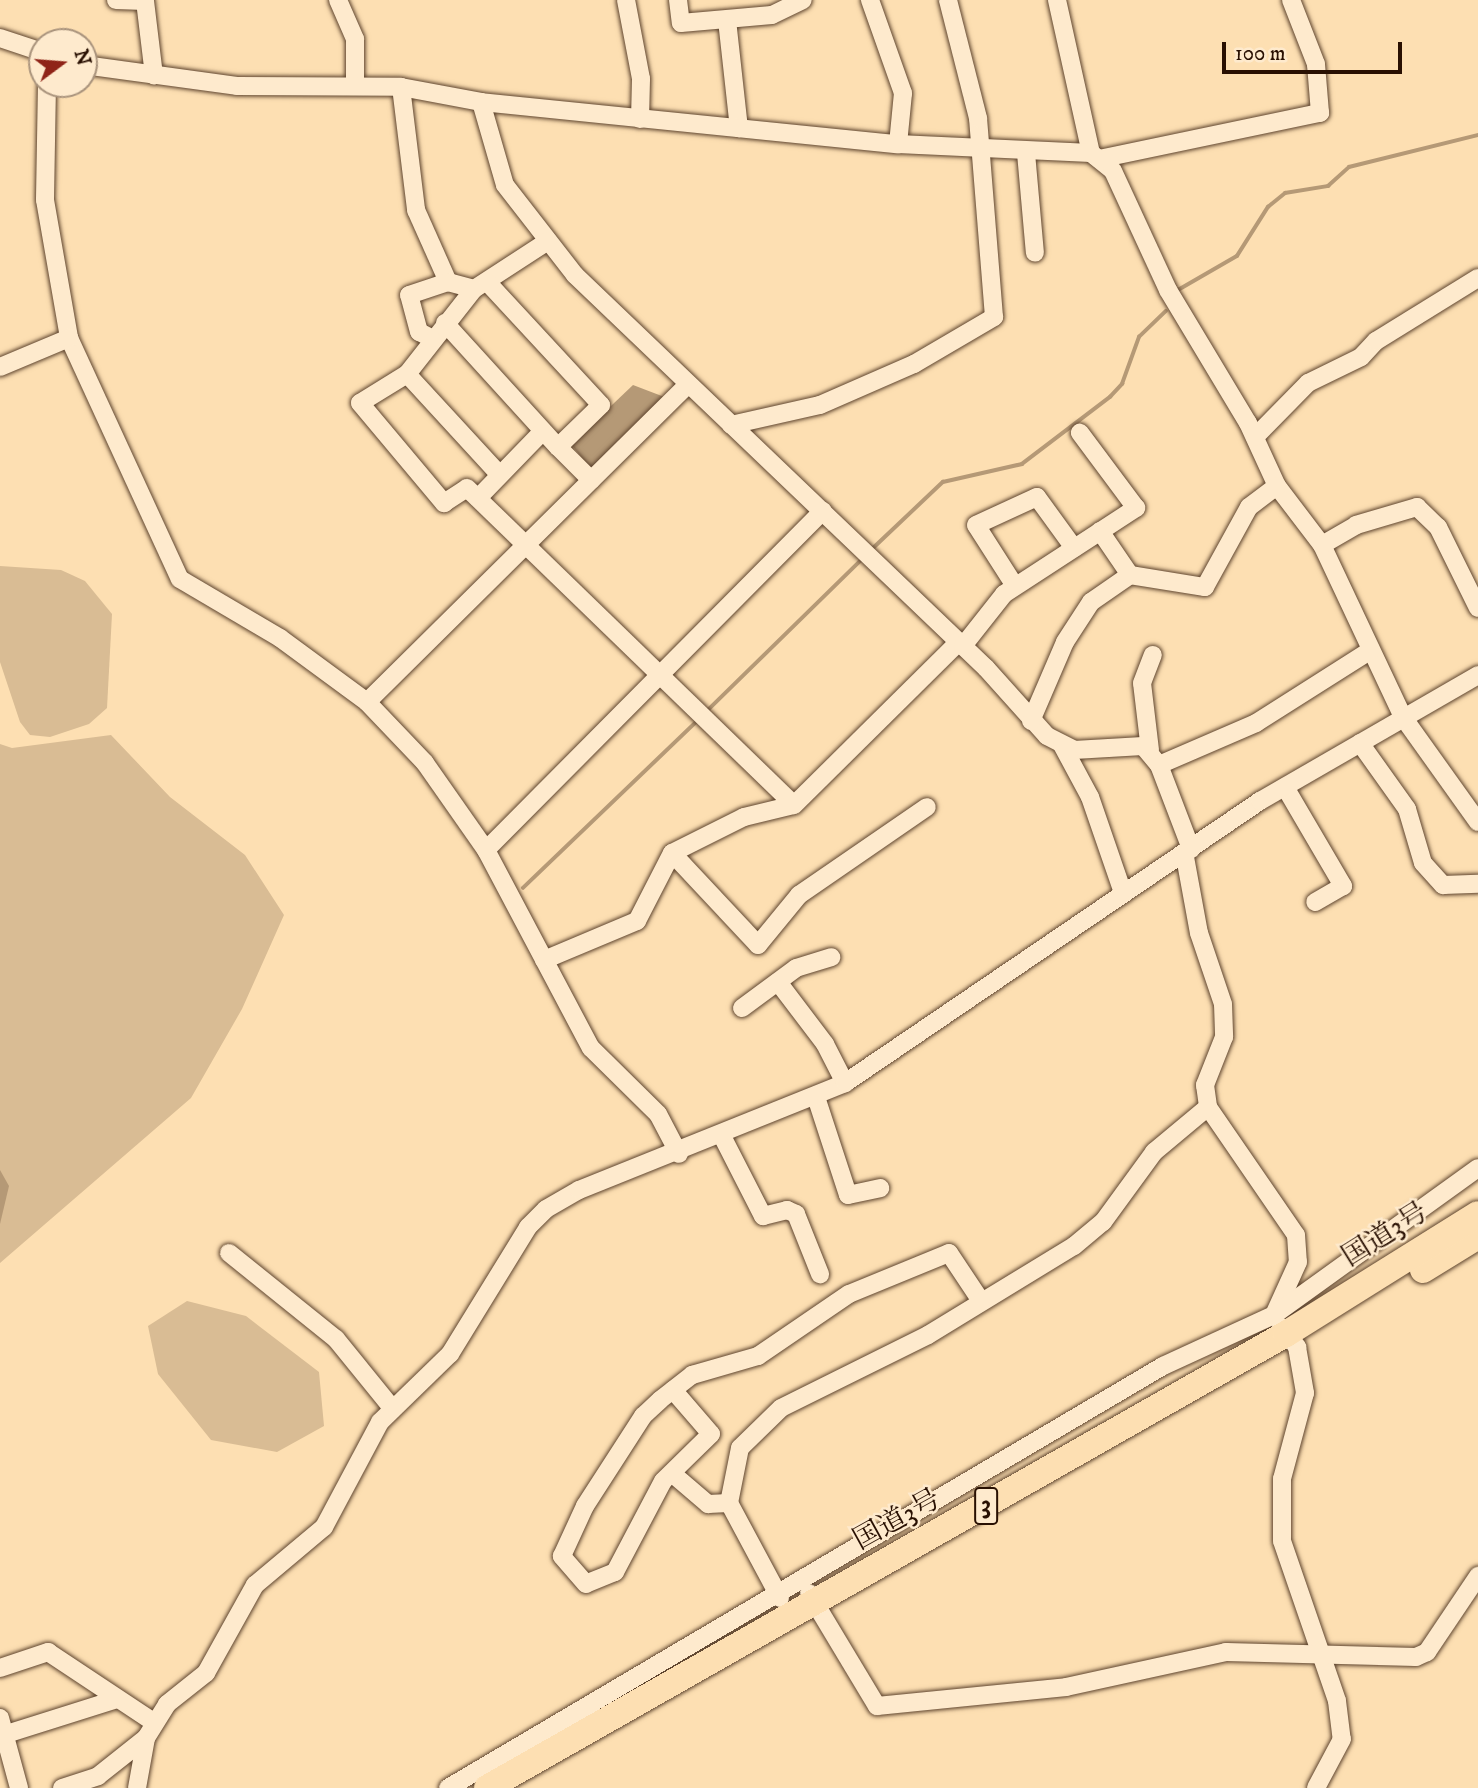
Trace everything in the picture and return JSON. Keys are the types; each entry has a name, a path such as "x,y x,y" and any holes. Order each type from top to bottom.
{"highway":[{"name":"国道3号","path":"487,1788 1285,1332 1478,1214"},
{"name":"国道3号","path":"1285,1332 1478,1236"},
{"name":"国道3号","path":"517,1788 815,1601"}],"street":[{"path":"116,0 146,0 154,75"},
{"path":"338,0 355,39 355,83"},
{"path":"626,0 641,79 640,118"},
{"path":"678,0 681,23 789,12 803,0"},
{"path":"870,0 902,93 898,144"},
{"path":"731,425 820,405 926,358 994,317 980,150 948,0"},
{"path":"1057,0 1095,156 1113,171 1168,290 1255,437 1277,486 1322,545 1403,717 1478,822"},
{"path":"98,67 295,90 355,83 401,87 481,102 898,144 1095,156 1320,113 1316,64 1290,0"},
{"path":"727,20 739,128"},
{"path":"0,38 28,47"},
{"path":"401,87 416,210 448,282"},
{"path":"47,98 44,200 69,338 180,579 281,638 367,702 425,763 486,849 592,1048 658,1114 679,1154"},
{"path":"481,102 505,185 548,241 688,384 961,644 1031,721 1062,745 1090,796 1123,893"},
{"path":"1027,153 1035,253"},
{"path":"548,241 481,286 431,338 407,374 360,402 363,410 444,503 467,488 794,805"},
{"path":"1255,437 1308,383 1361,357 1376,341 1478,278"},
{"path":"431,338 419,332 409,295 448,282 481,286 601,405 558,447"},
{"path":"444,323 591,480"},
{"path":"0,367 69,338"},
{"path":"407,374 500,475"},
{"path":"367,702 688,384"},
{"path":"478,498 543,431"},
{"path":"544,960 637,921 672,853 744,817 794,805 961,644 1015,586 1136,508 1080,433"},
{"path":"1031,721 1065,642 1091,602 1130,575 1205,587 1250,507 1277,486"},
{"path":"1015,586 976,525 1037,497 1074,548"},
{"path":"1322,545 1356,525 1418,507 1438,527 1478,608"},
{"path":"486,849 823,511"},
{"path":"1100,531 1130,575"},
{"path":"1062,745 1155,758 1256,723 1371,650"},
{"path":"1153,655 1142,683 1155,758 1188,853 1199,933 1223,1004 1224,1037 1205,1085 1208,1107 1296,1236 1298,1262 1285,1332 1305,1393 1282,1479 1282,1541 1321,1657 1342,1739 1316,1788"},
{"path":"62,1788 98,1776 150,1730 167,1704 206,1673 255,1585 324,1527 361,1450 392,1408 450,1354 528,1227 546,1209 579,1190 679,1154 845,1083 1123,893 1188,853 1285,787 1478,675"},
{"path":"1360,743 1407,810 1423,863 1443,885 1478,884"},
{"path":"1285,787 1343,886 1315,902"},
{"path":"672,853 758,945 799,895 927,807"},
{"path":"742,1008 778,982 831,957"},
{"path":"778,982 825,1044 845,1083"},
{"path":"816,1097 848,1195 880,1188"},
{"path":"780,1598 729,1503 740,1448 781,1408 928,1335 979,1298 1103,1222 1154,1152 1208,1107"},
{"path":"722,1136 763,1216 787,1209 796,1214 820,1274"},
{"path":"1285,1332 1478,1168"},
{"path":"229,1253 335,1339 392,1408"},
{"path":"673,1390 711,1434 674,1475 663,1481 615,1572 586,1584 562,1556 611,1457 643,1416 673,1390 692,1375 758,1356 849,1294 949,1253 979,1298"},
{"path":"674,1475 708,1504 729,1503"},
{"path":"448,1788 780,1598 815,1601 877,1706 1066,1687 1226,1652 1321,1657 1427,1652 1478,1576"},
{"path":"0,1668 48,1652 117,1699 150,1730"},
{"path":"19,1788 2,1729 117,1699"},
{"path":"137,1788 150,1730"}],"shaded area":[{"path":"633,385 667,398 593,472 571,444"},
{"path":"0,566 61,570 85,581 112,614 107,708 89,724 50,737 30,735 20,722 0,662"},
{"path":"111,735 170,797 245,855 284,915 242,1009 191,1098 0,1263 0,744 12,748"},
{"path":"0,1170 9,1186 0,1224"},
{"path":"187,1301 246,1316 319,1372 324,1426 277,1452 211,1440 158,1374 148,1326"}],"waterway":[{"path":"1178,290 1237,256 1268,207 1285,193 1328,186 1349,167 1478,135"},
{"path":"871,550 943,482 1022,464 1110,397 1122,384 1139,337 1166,311"},
{"path":"706,712 863,558"},
{"path":"523,888 698,720"}]}
